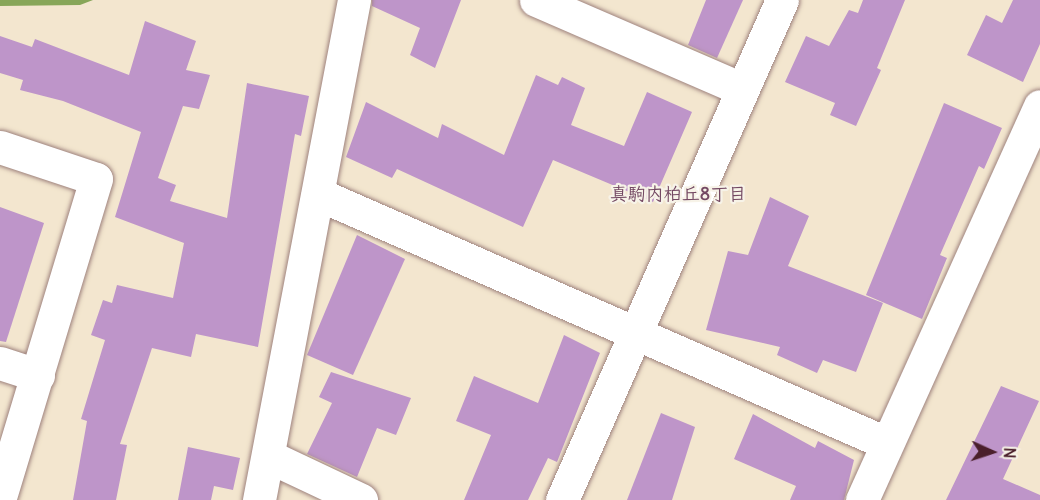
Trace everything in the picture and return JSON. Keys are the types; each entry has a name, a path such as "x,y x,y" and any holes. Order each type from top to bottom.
{"street":[{"path":"260,500 354,0"},
{"path":"536,0 742,89"},
{"path":"562,500 638,332 782,0"},
{"path":"862,500 1040,106"},
{"path":"0,147 96,179 0,496"},
{"path":"318,194 638,332 886,443"},
{"path":"0,363 38,375"},
{"path":"268,456 361,500"}],"green space":[{"path":"0,0 93,0 80,5 0,6"}],"building":[{"path":"372,0 461,0 435,68 410,55 420,28 372,6"},
{"path":"706,0 743,0 717,58 688,45"},
{"path":"863,0 905,0 877,68 881,70 856,126 830,115 835,103 785,82 806,36 829,46 849,10 858,13"},
{"path":"1013,0 1040,0 1040,44 1023,82 967,55 986,15 1002,23"},
{"path":"145,21 196,41 186,70 210,75 199,109 183,106 158,178 176,185 170,201 227,218 247,83 309,96 301,136 295,134 258,347 196,334 191,357 152,348 120,444 127,445 116,500 73,500 87,421 81,419 105,340 91,335 103,300 112,303 117,285 173,298 184,243 115,217 141,132 63,101 20,90 23,80 0,73 0,36 32,47 35,39 129,75"},
{"path":"536,75 558,85 562,77 585,88 571,125 624,146 647,92 692,112 653,202 553,160 523,227 397,169 392,178 346,157 366,102 438,138 442,124 504,155"},
{"path":"944,103 1002,128 984,169 979,166 940,255 947,258 922,319 866,295"},
{"path":"770,197 809,216 788,266 883,303 856,372 823,360 817,373 777,355 780,347 706,330 728,251 748,255"},
{"path":"0,207 44,223 6,342 0,341"},
{"path":"357,235 405,259 353,375 307,355"},
{"path":"564,335 600,353 557,462 548,458 528,500 464,500 491,435 456,421 474,376 538,403"},
{"path":"331,372 411,398 396,435 377,428 357,477 307,454 332,403 319,397"},
{"path":"1001,386 1039,401 1003,479 1040,495 1040,500 946,500"},
{"path":"661,413 695,427 672,500 627,500"},
{"path":"753,414 815,448 818,441 854,460 844,500 790,500 796,486 734,459"},
{"path":"188,447 240,458 233,490 214,486 211,500 178,500"}],"district":[{"name":"真駒内柏丘8丁目","path":"678,194"}]}
